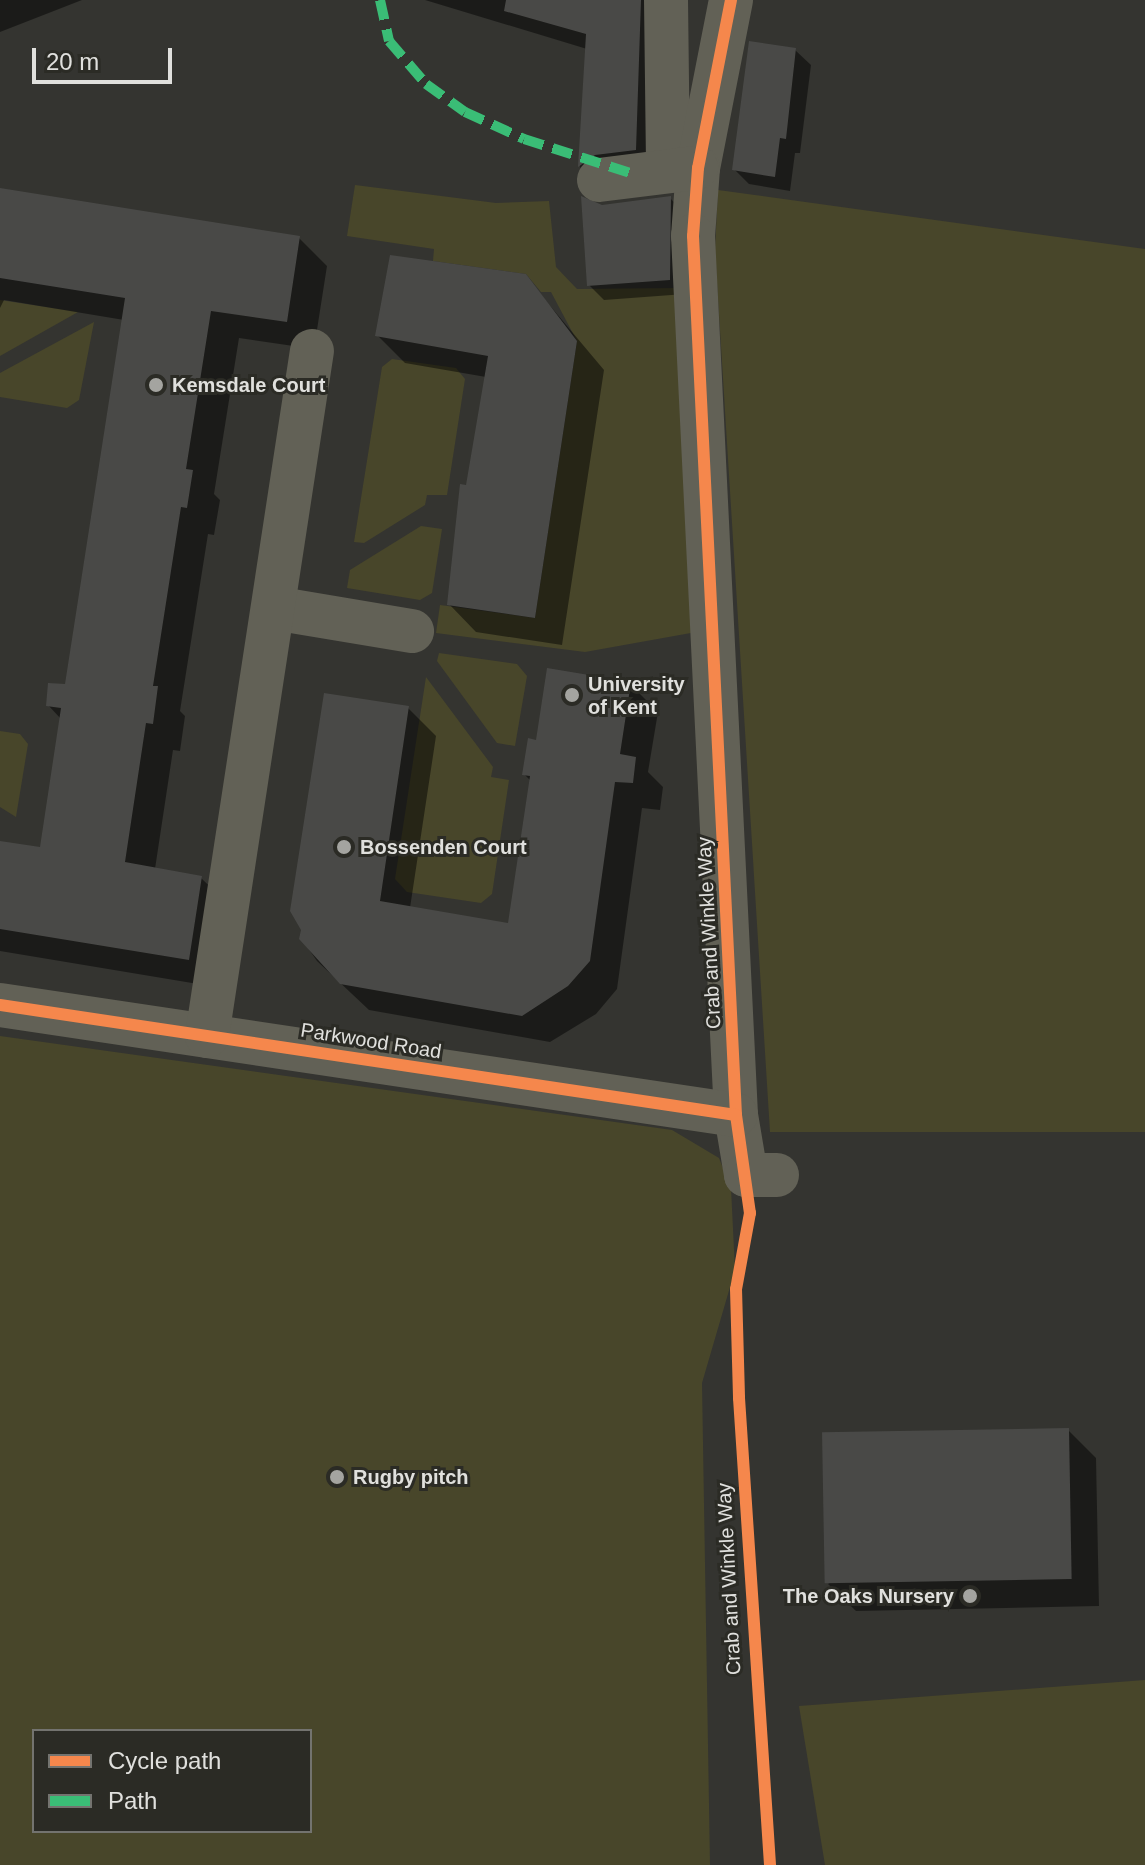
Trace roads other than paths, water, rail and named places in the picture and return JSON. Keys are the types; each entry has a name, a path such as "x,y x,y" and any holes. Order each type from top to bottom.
{"street":[{"path":"599,180 683,170 666,0"},
{"name":"Crab and Winkle Way","path":"731,0 683,170 693,236 736,1115 762,1175"},
{"path":"207,1036 312,351"},
{"path":"274,608 412,631"},
{"name":"Parkwood Road","path":"0,1005 736,1115"}],"place":[{"name":"Kemsdale Court","path":"156,385"},
{"name":"University of Kent","path":"572,695"},
{"name":"Bossenden Court","path":"344,847"},
{"name":"Rugby pitch","path":"337,1477"},
{"name":"The Oaks Nursery","path":"970,1596"}]}
